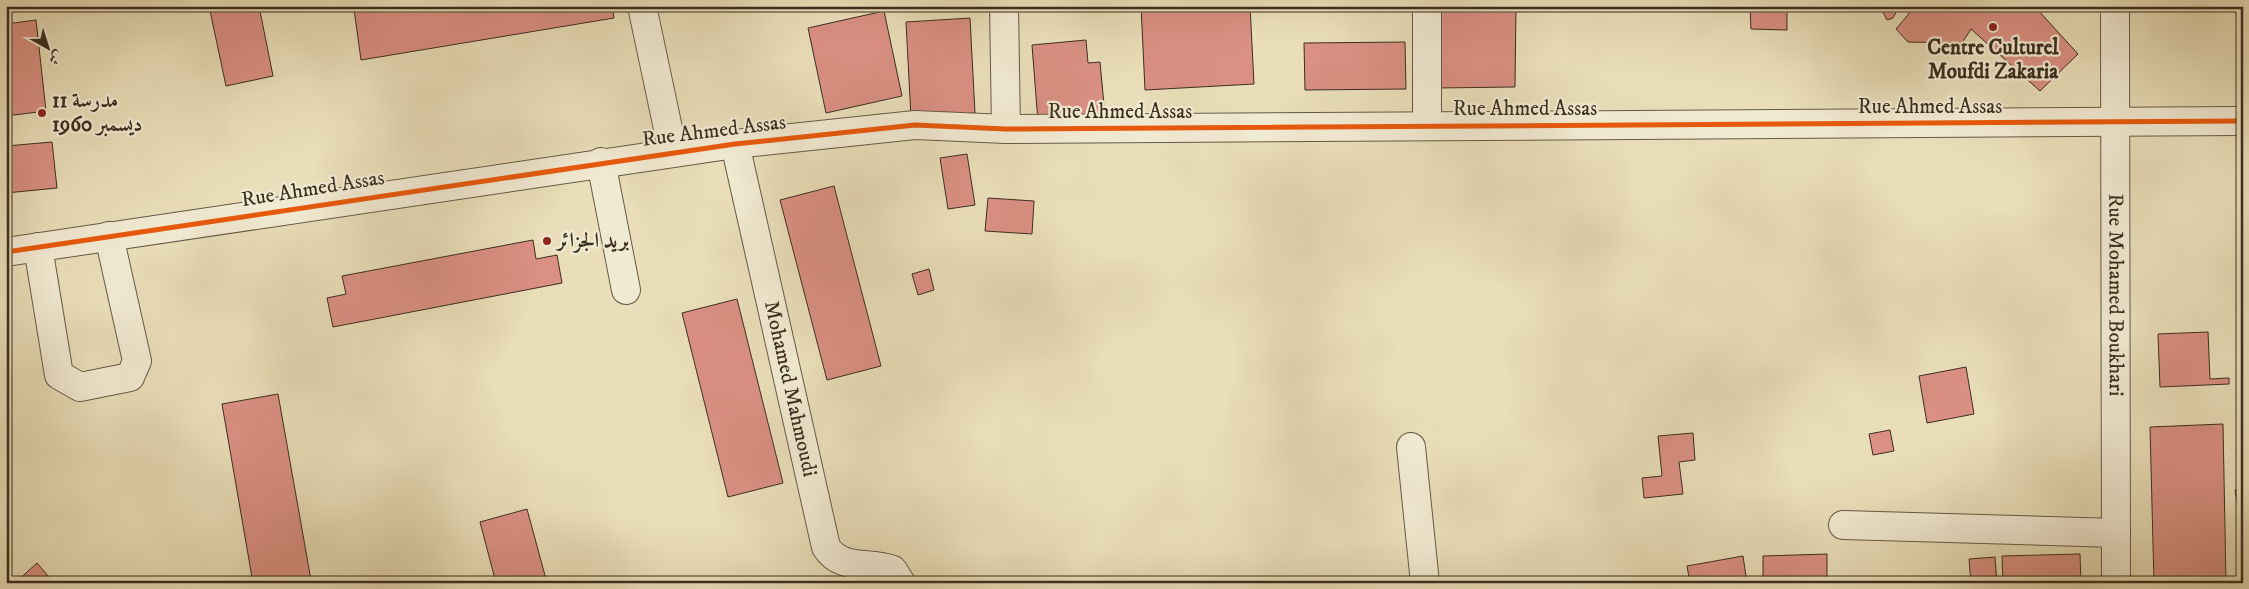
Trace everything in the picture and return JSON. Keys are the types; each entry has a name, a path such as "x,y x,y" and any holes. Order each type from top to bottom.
{"street":[{"path":"642,6 673,152"},
{"path":"1004,6 1006,129"},
{"path":"1427,6 1427,126"},
{"name":"Rue Mohamed Boukhari","path":"2116,6 2116,583"},
{"name":"Rue Ahmed Assas","path":"6,252 601,162 735,144 915,125 1006,129 2243,121"},
{"name":"Mohamed Mahmoudi","path":"735,144 826,547 832,557 843,562 894,570 900,583"},
{"path":"601,162 626,290"},
{"path":"38,247 60,375 80,387 130,377 136,361 109,236"},
{"path":"1410,447 1425,583"},
{"path":"1843,525 2116,533"}],"building":[{"path":"6,6 44,6 6,12"},
{"path":"209,6 259,6 273,76 226,86"},
{"path":"373,6 612,6 614,18 361,60 354,9"},
{"path":"1141,6 1250,6 1254,84 1145,90"},
{"path":"1438,6 1516,6 1515,87 1437,88"},
{"path":"1750,6 2038,6 2037,9 2078,54 2040,91 1971,29 1962,43 1908,42 1896,29 1912,10 1898,9 1893,18 1887,20 1882,10 1787,7 1787,30 1751,29"},
{"path":"884,11 902,96 826,113 808,28"},
{"path":"970,18 975,113 911,117 906,22"},
{"path":"36,20 46,111 6,116 6,24"},
{"path":"1086,40 1088,63 1100,62 1105,116 1038,122 1032,45"},
{"path":"1405,42 1406,89 1305,90 1304,43"},
{"path":"52,142 57,188 6,193 6,146"},
{"path":"967,154 975,205 948,209 940,158"},
{"path":"834,186 881,366 827,380 780,200"},
{"path":"988,198 1034,201 1032,234 985,231"},
{"path":"533,240 536,259 557,255 562,283 333,327 327,298 346,294 342,276"},
{"path":"929,269 934,290 918,295 912,274"},
{"path":"737,299 783,483 728,497 682,313"},
{"path":"2208,332 2210,379 2229,378 2229,384 2160,387 2158,334"},
{"path":"1966,367 1974,414 1927,423 1919,376"},
{"path":"278,394 311,580 298,583 253,583 222,404"},
{"path":"2223,424 2226,583 2154,583 2150,427"},
{"path":"1890,430 1894,451 1873,455 1869,434"},
{"path":"1693,433 1695,460 1679,462 1683,494 1644,498 1642,478 1662,476 1658,436"},
{"path":"2243,489 2243,539 2235,490"},
{"path":"527,509 547,583 496,583 480,522"},
{"path":"1827,554 1827,583 1763,583 1763,556"},
{"path":"2080,554 2081,583 2003,583 2002,556"},
{"path":"1743,556 1747,583 1690,583 1687,566"},
{"path":"1995,557 1997,583 1971,583 1969,559"},
{"path":"37,563 54,583 15,583"}],"cycle path":[{"path":"6,252 735,144 915,125 1006,129 2243,121"}],"place":[{"name":"Centre Culturel Moufdi Zakaria","path":"1993,27"},
{"name":"مدرسة 11 ديسمبر 1960","path":"42,113"},
{"name":"بريد الجزائر","path":"547,241"}]}
